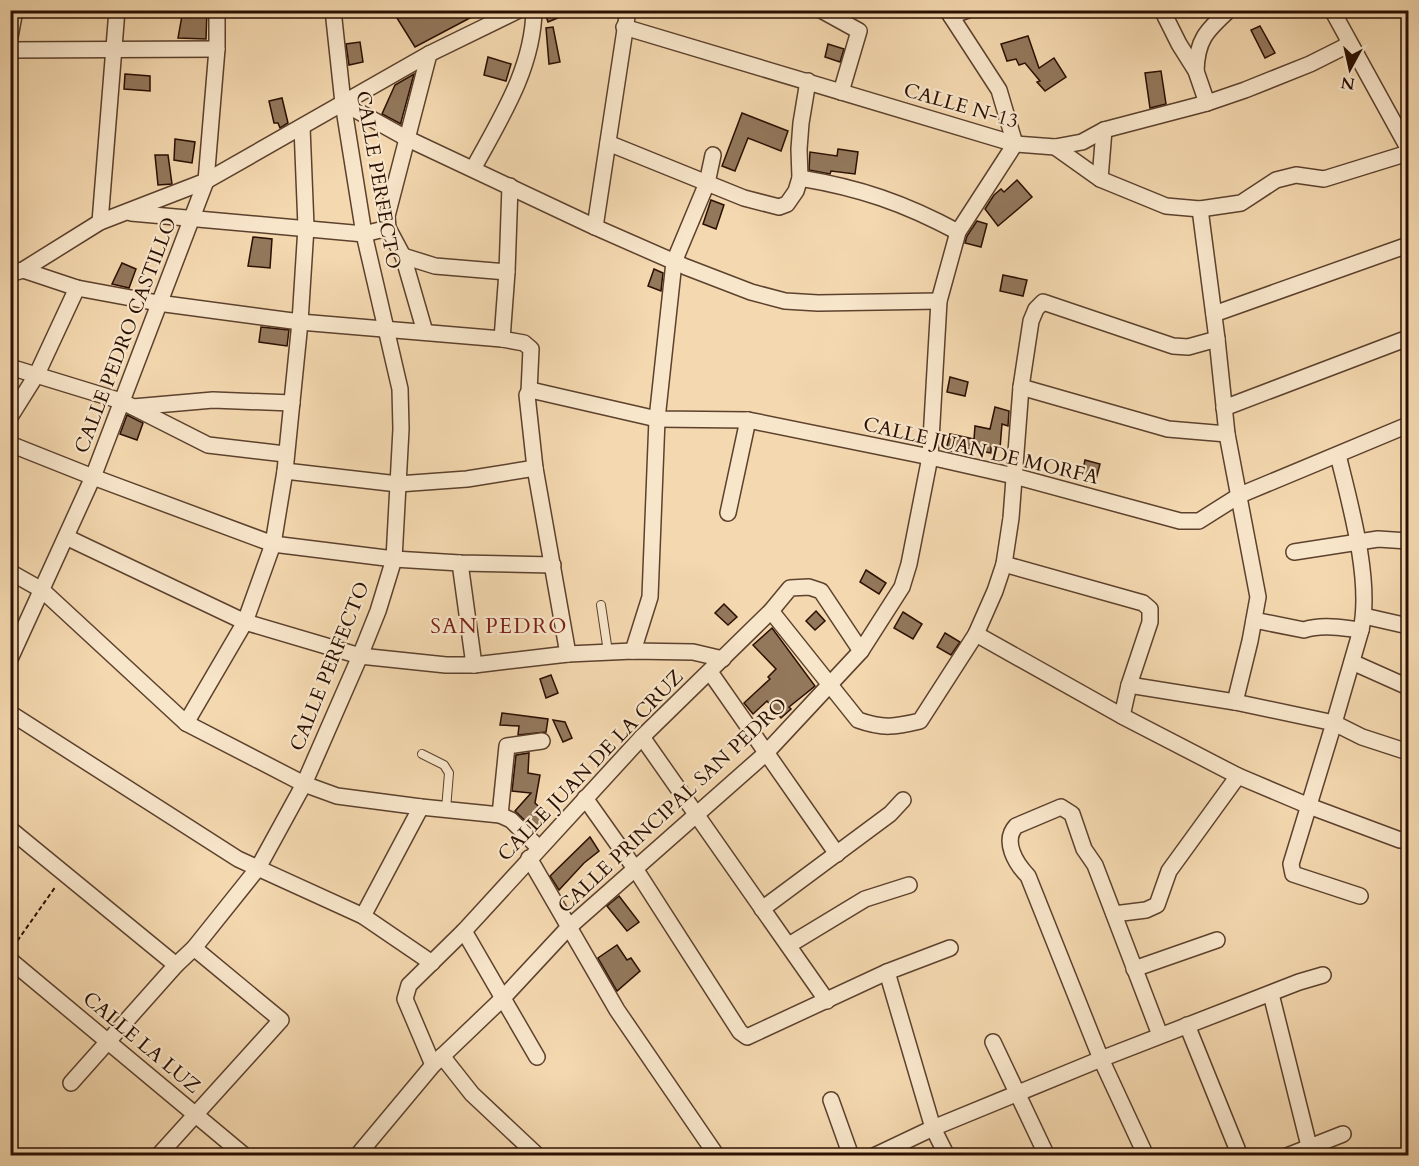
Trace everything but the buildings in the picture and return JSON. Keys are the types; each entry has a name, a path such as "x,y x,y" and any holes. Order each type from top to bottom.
{"street":[{"path":"10,37 15,10"},
{"path":"100,222 117,10"},
{"name":"CALLE PEDRO CASTILLO","path":"10,659 127,404 158,303 206,181 217,49 217,10"},
{"name":"CALLE PERFECTO","path":"71,1083 110,1042 176,965 194,948 258,868 304,784 360,656 378,611 393,559 401,429 400,389 364,234 343,103 333,10"},
{"path":"17,272 100,222 206,181 429,54 519,10"},
{"path":"473,169 516,87 529,46 534,10"},
{"path":"595,227 628,10"},
{"path":"821,10 859,31 841,92"},
{"path":"968,10 949,14 999,90 1016,144"},
{"path":"1162,10 1196,71 1207,103"},
{"path":"1196,71 1197,51 1204,36 1229,10"},
{"path":"1334,11 1408,148"},
{"name":"CALLE N-13","path":"624,27 1016,144 1055,147 1082,142 1104,130 1207,103 1245,90 1310,64 1350,44"},
{"path":"10,50 217,49"},
{"path":"425,332 403,256 388,228 387,216 429,54"},
{"path":"608,143 744,198 779,207 787,204 796,191 800,178 800,131 808,81"},
{"path":"343,103 406,138 595,227 674,262 752,292 785,301 818,303 939,301"},
{"path":"186,723 245,622 273,544 285,471 300,322 306,227 302,127"},
{"path":"1100,179 1104,130"},
{"name":"CALLE PRINCIPAL SAN PEDRO","path":"357,1155 437,1060 502,999 568,928 765,754 861,651 902,587 916,533 930,457 939,301 958,232 1016,144"},
{"path":"1055,147 1100,179 1166,206 1200,209 1241,203 1276,180 1296,175 1324,179 1408,153"},
{"path":"633,651 650,597 657,419 674,262 707,183 713,155"},
{"path":"800,178 841,185 882,198 921,212 958,232"},
{"path":"502,339 510,186"},
{"path":"1200,209 1227,434 1258,597 1235,702"},
{"path":"125,212 364,234 388,228"},
{"path":"1214,314 1408,245"},
{"path":"403,256 435,266 507,272"},
{"path":"17,272 77,288 158,303 300,322 502,339 524,343 531,349 528,393 535,468 568,654"},
{"path":"10,417 37,374 77,288"},
{"path":"771,611 858,720 876,726 897,727 920,721 976,633 995,591 1004,564 1011,518 1021,387 1031,321 1036,309 1043,302 1173,346 1188,347 1217,339"},
{"path":"1224,408 1408,338"},
{"path":"10,367 127,404 208,445 285,454"},
{"path":"1021,387 1168,429 1227,434"},
{"name":"CALLE JUAN DE MORFA","path":"528,393 535,391 657,419 748,420 1014,476 1180,521 1199,521 1240,495 1408,425"},
{"path":"127,404 213,400 292,403"},
{"path":"728,513 748,420"},
{"path":"10,444 273,544 393,559 553,565"},
{"path":"1338,455 1352,512 1365,591 1363,623 1291,864 1293,874 1360,896"},
{"path":"285,471 398,484 467,480 535,468"},
{"path":"66,537 245,622 360,656 446,665 474,665 568,654 633,651 693,652 723,658"},
{"path":"1294,552 1378,539 1408,541"},
{"path":"460,563 474,665"},
{"path":"1004,564 1143,603 1150,609 1150,622 1129,685 1122,716"},
{"path":"10,572 42,590 186,723 304,784 337,796 500,815 511,820 534,853 568,928 617,1010 717,1155"},
{"name":"CALLE JUAN DE LA CRUZ","path":"538,1155 437,1060 405,999 409,985 464,931 642,738 771,611 790,588 809,587 821,591 861,651"},
{"path":"1254,620 1304,630 1363,623 1408,626"},
{"path":"976,633 1122,716 1238,776 1309,807 1400,840"},
{"path":"1352,662 1408,687"},
{"path":"710,672 765,754 837,854"},
{"path":"1129,685 1235,702 1334,723 1362,737 1408,752"},
{"path":"10,713 238,859 363,916 432,963"},
{"path":"642,738 827,1001"},
{"path":"500,815 507,746 542,741"},
{"path":"1113,914 1146,910 1156,905 1169,871 1238,776"},
{"path":"585,798 636,870 740,1032 747,1037 887,972 950,948"},
{"path":"762,909 890,814 903,800"},
{"path":"363,916 421,807"},
{"path":"1146,1155 1101,1059 1028,876 1014,859 1011,847 1012,829 1016,826 1061,807 1072,814 1084,849 1095,865 1160,1035"},
{"path":"10,829 176,965"},
{"path":"789,945 865,899 909,885"},
{"path":"464,931 537,1057"},
{"path":"1134,969 1217,940"},
{"path":"159,1155 281,1020 194,948"},
{"name":"CALLE LA LUZ","path":"10,960 245,1155"},
{"path":"887,972 933,1128 947,1155"},
{"path":"874,1155 933,1128 1160,1035 1323,975"},
{"path":"1271,994 1309,1146"},
{"path":"1187,1025 1240,1155"},
{"path":"993,1042 1047,1155"},
{"path":"831,1100 851,1155"},
{"path":"1287,1155 1343,1134"}],"lane":[{"path":"601,605 608,652"},
{"path":"422,754 444,765 449,773 446,809"}],"path":[{"path":"10,951 65,874"}],"district":[{"name":"SAN PEDRO","path":"499,626"}]}
